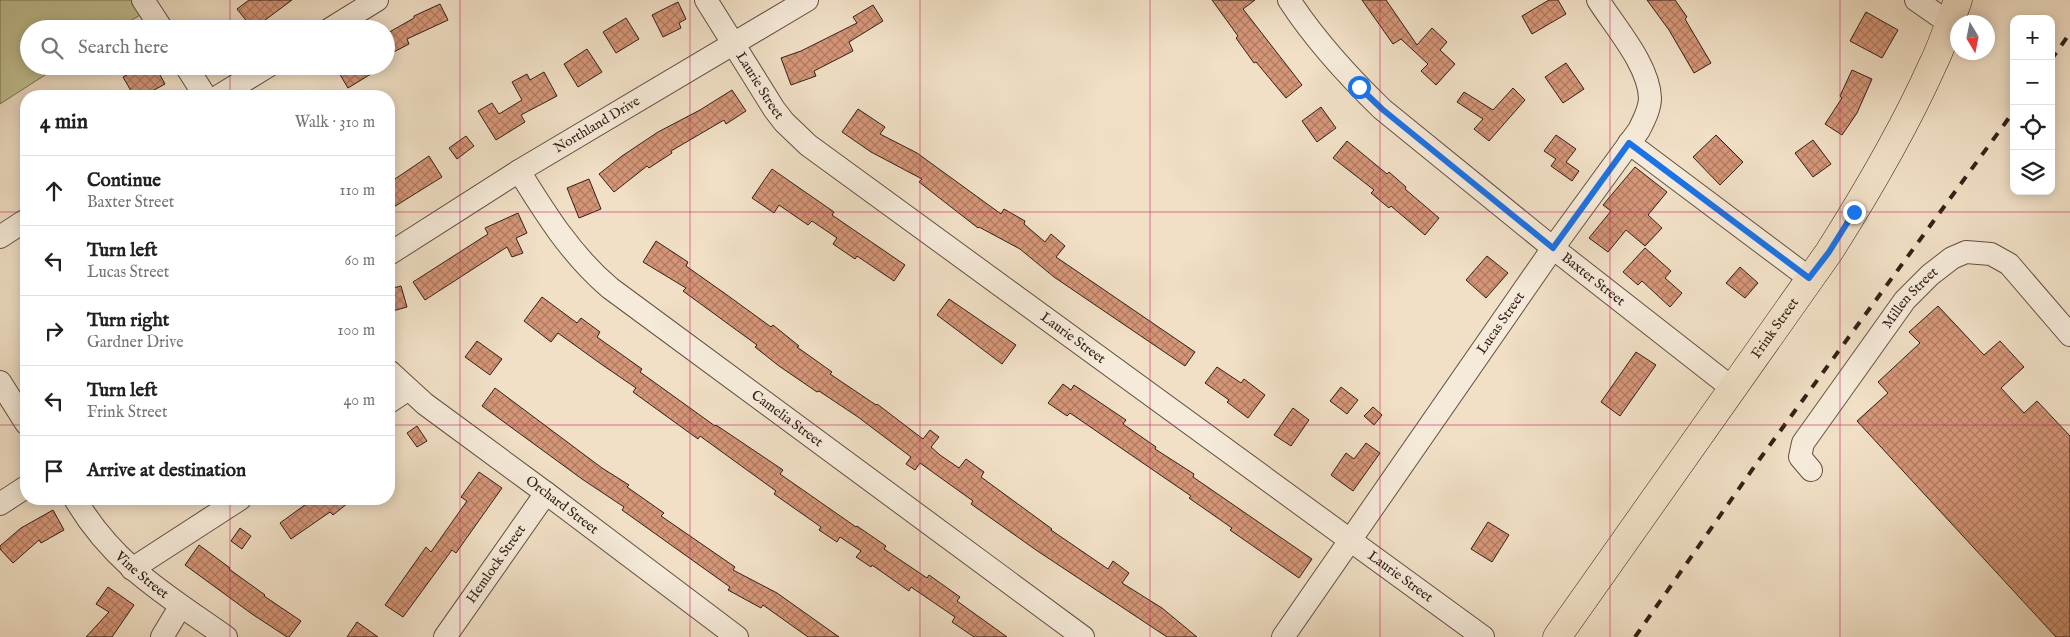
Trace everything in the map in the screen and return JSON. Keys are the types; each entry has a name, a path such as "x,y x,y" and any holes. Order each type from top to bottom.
{"main road":[{"name":"Frink Street","path":"1557,637 1829,252 1854,212 1904,123 1934,64 1953,12"}],"street":[{"path":"143,0 156,20"},
{"path":"345,20 377,0"},
{"name":"Laurie Street","path":"706,0 774,110 808,145 1483,637"},
{"name":"Northland Drive","path":"395,250 519,171 807,0"},
{"name":"Baxter Street","path":"1289,0 1359,87 1382,109 1553,248 1732,388"},
{"name":"Lucas Street","path":"1283,637 1553,248 1639,130 1646,115 1650,99 1647,80 1632,51 1598,0"},
{"path":"1916,0 1953,12"},
{"path":"192,75 201,90"},
{"path":"229,90 253,75"},
{"path":"1629,143 1809,278"},
{"name":"Camelia Street","path":"519,171 558,231 578,257 610,288 1083,637"},
{"path":"0,237 20,224"},
{"name":"Millen Street","path":"1812,470 1800,456 1803,443 1905,300 1930,275 1952,258 1966,252 1991,254 2009,264 2070,336"},
{"path":"0,382 20,414"},
{"name":"Orchard Street","path":"398,396 546,493 732,636"},
{"path":"0,504 20,491"},
{"name":"Hemlock Street","path":"445,637 546,493"},
{"name":"Vine Street","path":"79,505 94,528 132,569 180,607 226,637"},
{"path":"132,569 231,505"},
{"path":"162,637 180,607"}],"shaded area":[{"path":"0,0 135,0 143,13 132,20 20,20 20,75 45,75 0,104"}],"building":[{"path":"249,0 292,0 265,20 246,20 237,9"},
{"path":"1212,0 1255,0 1243,9 1302,85 1286,98 1256,62 1254,63 1236,38 1238,36"},
{"path":"1362,0 1386,0 1417,45 1432,28 1447,42 1440,50 1455,64 1436,85 1421,71 1428,64 1401,39 1393,44"},
{"path":"1549,0 1558,0 1566,14 1532,34 1522,16"},
{"path":"1647,0 1675,0 1687,17 1685,19 1711,63 1694,73 1669,30"},
{"path":"678,2 686,19 679,23 681,28 663,37 652,15"},
{"path":"440,4 448,20 407,39 409,44 395,51 395,29 414,18 414,16"},
{"path":"873,5 883,21 849,42 853,51 814,71 816,76 791,85 781,58 801,51 857,23 853,17"},
{"path":"1866,12 1898,30 1882,58 1850,41"},
{"path":"626,18 639,39 616,53 603,32"},
{"path":"587,49 602,72 578,87 564,64"},
{"path":"1566,63 1584,89 1563,103 1545,77"},
{"path":"1852,70 1872,79 1857,113 1842,135 1825,124 1842,98 1840,96"},
{"path":"544,72 557,96 521,115 525,122 496,140 478,111 492,103 499,114 522,100 512,82 527,74 530,80"},
{"path":"127,75 160,75 165,84 154,90 131,90 123,77"},
{"path":"340,75 369,75 348,88"},
{"path":"1513,88 1525,100 1489,141 1474,129 1483,119 1457,102 1464,92 1493,110"},
{"path":"732,90 746,111 726,124 724,120 671,151 672,153 649,168 647,166 614,192 599,174 658,132 700,110"},
{"path":"1321,107 1336,128 1317,142 1302,121"},
{"path":"858,109 885,127 880,134 917,153 1001,214 1004,209 1025,221 1024,224 1045,242 1051,234 1065,246 1056,257 1195,352 1185,366 1054,277 1020,249 978,228 919,182 922,179 871,152 842,132"},
{"path":"1556,135 1576,149 1566,162 1579,171 1572,181 1551,166 1556,159 1544,151"},
{"path":"1716,135 1743,162 1720,185 1693,157"},
{"path":"466,136 474,146 457,159 449,148"},
{"path":"1813,140 1831,164 1813,177 1795,153"},
{"path":"1347,141 1387,174 1389,172 1406,187 1405,189 1439,218 1425,235 1391,206 1389,208 1371,193 1374,190 1333,158"},
{"path":"429,156 442,177 395,206 395,179"},
{"path":"1635,167 1667,192 1648,215 1662,228 1645,246 1626,230 1608,252 1589,238 1611,211 1603,205"},
{"path":"772,169 834,212 832,215 905,265 894,281 857,256 855,259 833,244 837,238 812,221 808,225 779,205 774,213 752,198"},
{"path":"589,179 601,209 579,218 567,188"},
{"path":"518,213 527,233 516,238 523,253 512,257 507,247 425,300 413,282 488,234 485,228"},
{"path":"656,241 688,262 686,266 771,327 773,325 799,346 797,347 832,372 830,374 877,404 923,439 930,430 939,437 931,447 940,455 959,468 966,459 984,472 981,477 1051,530 1108,569 1113,561 1129,573 1122,583 1162,608 1197,637 1167,637 1036,550 971,504 973,501 920,463 915,470 906,464 911,457 858,417 779,366 755,347 757,345 683,291 686,288 643,262"},
{"path":"1645,248 1671,271 1665,278 1682,293 1670,307 1642,281 1638,285 1623,272"},
{"path":"1487,256 1508,273 1486,298 1466,280"},
{"path":"1740,267 1758,283 1745,298 1726,283"},
{"path":"401,286 407,307 395,310 395,288"},
{"path":"542,297 577,323 581,318 600,332 597,337 642,369 640,372 715,426 783,470 780,474 886,546 884,549 927,578 929,575 960,597 957,601 1007,637 974,637 952,622 955,617 911,587 909,591 872,565 871,567 856,557 861,551 840,537 837,542 819,530 821,527 774,494 776,491 700,436 698,439 633,392 636,388 558,333 551,342 524,321"},
{"path":"949,299 1016,345 1002,364 937,315"},
{"path":"1938,306 1984,355 2000,341 2024,367 2001,388 2024,413 2037,401 2070,436 2070,637 2056,637 1857,421 1888,393 1878,382 1920,343 1909,332"},
{"path":"477,341 502,359 490,375 465,357"},
{"path":"1636,352 1656,365 1620,416 1601,402"},
{"path":"1217,367 1241,383 1244,379 1265,395 1248,418 1227,402 1229,400 1205,383"},
{"path":"1063,384 1071,390 1074,385 1126,420 1123,424 1156,447 1155,449 1194,474 1193,477 1312,559 1299,578 1230,530 1232,528 1189,498 1191,496 1070,413 1067,416 1048,403"},
{"path":"1341,387 1358,400 1347,414 1330,401"},
{"path":"495,388 602,468 629,485 627,487 664,513 661,516 735,567 733,570 777,593 839,637 808,637 763,605 761,608 728,590 730,587 622,510 624,507 582,479 482,406"},
{"path":"1373,407 1382,415 1374,425 1364,416"},
{"path":"1293,408 1309,420 1291,446 1274,435"},
{"path":"417,426 427,441 417,447 407,433"},
{"path":"1366,443 1380,453 1353,491 1331,475 1346,453 1354,459"},
{"path":"479,472 502,488 456,553 452,550 403,617 385,605 426,547 431,552 467,501 461,497"},
{"path":"305,505 346,505 333,515 330,512 291,539 280,523"},
{"path":"53,510 64,530 41,543 39,540 13,563 0,549 0,546 21,528"},
{"path":"1488,522 1509,535 1492,562 1471,549"},
{"path":"240,528 251,536 242,549 231,541"},
{"path":"199,545 264,596 301,621 289,637 252,614 185,565"},
{"path":"108,587 134,605 112,637 86,637 109,612 96,604"},
{"path":"357,622 378,637 347,637"}],"railway":[{"path":"2055,54 2070,33"},
{"path":"1635,637 1759,460 2010,116"}],"route":[{"path":"1359,87 1382,109 1553,248 1629,143 1809,278 1829,252 1854,212"}]}
